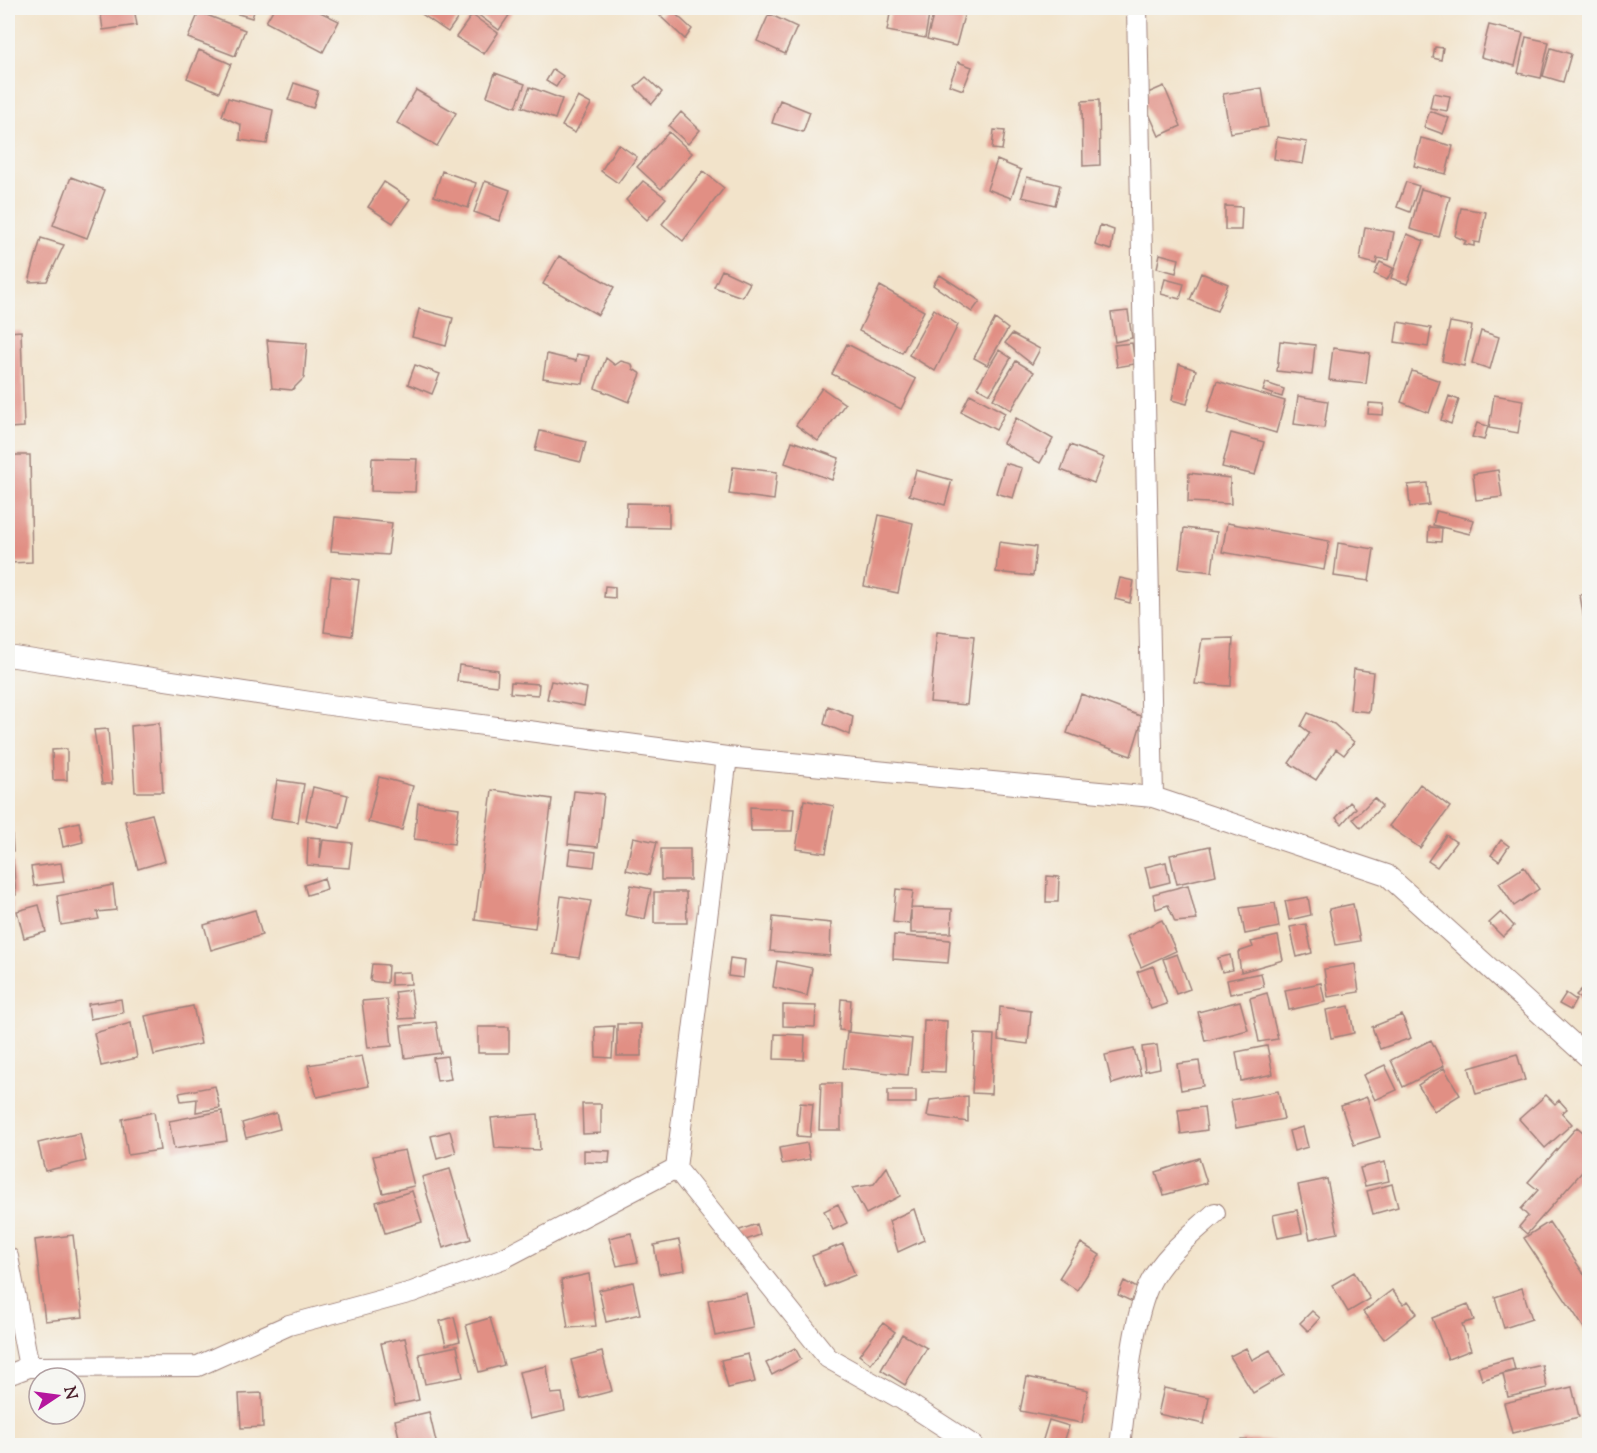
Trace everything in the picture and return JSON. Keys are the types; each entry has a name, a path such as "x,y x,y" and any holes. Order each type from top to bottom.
{"street":[{"path":"1137,8 1153,797"},
{"path":"8,656 330,705 727,756 1153,797 1387,875 1590,1059"},
{"path":"727,756 676,1168 828,1358 903,1400 974,1446"},
{"path":"87,1367 198,1366 289,1325 412,1292 504,1258 676,1168"},
{"path":"1120,1446 1136,1329 1149,1284 1172,1252 1215,1213"},
{"path":"8,1257 29,1366"},
{"path":"8,1375 27,1368"}],"building":[{"path":"100,8 134,8 137,25 103,30"},
{"path":"229,8 255,8 252,18 228,11"},
{"path":"274,8 312,8 339,21 323,52 266,22"},
{"path":"413,8 465,8 448,32"},
{"path":"480,8 506,8 512,11 499,30 476,13"},
{"path":"669,8 692,29 685,39 660,16"},
{"path":"891,8 930,10 925,38 887,31"},
{"path":"935,8 966,8 956,46 927,39"},
{"path":"199,12 245,30 235,56 188,38"},
{"path":"769,14 797,27 785,54 757,41"},
{"path":"472,15 498,33 484,54 456,37"},
{"path":"1489,25 1523,33 1515,66 1481,57"},
{"path":"1526,37 1549,42 1541,78 1518,73"},
{"path":"1435,47 1443,48 1441,60 1433,58"},
{"path":"1551,48 1571,54 1563,82 1543,76"},
{"path":"199,50 231,64 219,92 187,78"},
{"path":"958,62 972,67 963,90 949,85"},
{"path":"553,69 563,76 556,87 546,81"},
{"path":"495,73 525,84 516,107 487,96"},
{"path":"646,77 662,92 652,104 635,87"},
{"path":"294,83 318,91 313,108 288,100"},
{"path":"1164,86 1181,126 1159,136 1141,96"},
{"path":"530,87 562,99 555,119 522,107"},
{"path":"1262,88 1268,127 1230,133 1223,94"},
{"path":"416,90 456,113 437,146 397,123"},
{"path":"1433,93 1450,96 1447,111 1430,108"},
{"path":"578,97 591,104 575,133 562,126"},
{"path":"228,98 273,110 267,144 240,140 241,125 222,116"},
{"path":"780,100 810,112 803,132 772,123"},
{"path":"1099,100 1100,165 1083,166 1082,101"},
{"path":"1430,111 1449,118 1443,134 1424,127"},
{"path":"681,112 700,130 688,144 669,126"},
{"path":"994,130 1005,131 1002,150 992,149"},
{"path":"669,132 692,153 661,189 637,167"},
{"path":"1277,137 1307,142 1303,164 1274,159"},
{"path":"1421,138 1453,146 1446,174 1414,166"},
{"path":"618,144 637,157 618,183 601,171"},
{"path":"997,160 1021,170 1011,198 987,189"},
{"path":"442,171 476,183 468,208 434,196"},
{"path":"703,171 724,188 683,241 662,224"},
{"path":"71,177 105,190 87,238 53,225"},
{"path":"1027,177 1060,185 1055,205 1022,197"},
{"path":"485,181 510,190 499,221 474,212"},
{"path":"643,181 666,198 647,220 626,200"},
{"path":"384,182 410,199 393,223 368,207"},
{"path":"1406,182 1419,186 1410,212 1397,207"},
{"path":"1421,189 1450,197 1439,237 1410,229"},
{"path":"1225,206 1242,207 1241,230 1225,230"},
{"path":"1461,208 1486,212 1480,243 1474,242 1474,246 1464,244 1466,241 1455,236"},
{"path":"1100,225 1114,230 1111,250 1095,245"},
{"path":"1365,227 1394,232 1389,260 1377,258 1376,264 1360,260"},
{"path":"1407,234 1424,241 1407,284 1391,278"},
{"path":"41,238 64,245 47,281 29,282"},
{"path":"1160,254 1179,259 1176,273 1157,268"},
{"path":"559,256 614,287 598,315 543,284"},
{"path":"1380,262 1393,268 1387,280 1374,274"},
{"path":"722,270 750,283 742,297 714,287"},
{"path":"1201,273 1228,284 1217,311 1190,300"},
{"path":"940,275 980,301 972,312 933,285"},
{"path":"1165,279 1184,284 1180,299 1161,294"},
{"path":"880,286 924,311 902,353 859,331"},
{"path":"419,309 453,318 446,346 412,337"},
{"path":"934,309 958,325 935,371 909,355"},
{"path":"1128,311 1132,338 1115,342 1111,313"},
{"path":"995,319 1008,329 987,365 974,358"},
{"path":"1398,322 1431,328 1428,347 1395,342"},
{"path":"1450,322 1472,326 1464,366 1442,361"},
{"path":"21,331 24,427 8,428 8,332"},
{"path":"1481,331 1499,337 1490,369 1472,363"},
{"path":"1012,334 1040,349 1032,364 1005,343"},
{"path":"267,340 307,343 304,378 292,390 272,388"},
{"path":"1280,341 1315,345 1312,375 1277,371"},
{"path":"1132,343 1135,364 1117,367 1114,345"},
{"path":"847,344 916,379 901,409 832,374"},
{"path":"1333,348 1370,353 1366,384 1329,380"},
{"path":"999,350 1011,358 990,394 977,387"},
{"path":"547,354 576,361 577,354 589,356 583,384 543,378"},
{"path":"606,358 615,365 621,361 632,364 633,369 641,374 629,402 595,388"},
{"path":"1016,361 1034,372 1011,410 993,399"},
{"path":"1179,364 1196,370 1187,404 1172,400"},
{"path":"415,365 440,374 432,394 408,384"},
{"path":"1412,371 1440,381 1429,413 1401,402"},
{"path":"1217,381 1285,401 1276,433 1207,412"},
{"path":"1266,383 1284,389 1282,397 1263,391"},
{"path":"822,388 845,404 818,441 796,425"},
{"path":"970,394 1005,413 996,430 961,412"},
{"path":"1494,395 1523,400 1518,433 1489,428"},
{"path":"1298,396 1328,401 1324,428 1294,424"},
{"path":"1449,396 1459,400 1451,424 1441,420"},
{"path":"1369,403 1384,404 1383,415 1368,414"},
{"path":"1016,418 1053,439 1040,463 1003,443"},
{"path":"1477,423 1488,426 1484,440 1472,437"},
{"path":"540,431 586,442 581,462 535,451"},
{"path":"1231,433 1264,442 1255,475 1222,467"},
{"path":"792,441 839,458 832,480 785,463"},
{"path":"1070,445 1104,458 1094,483 1061,470"},
{"path":"8,455 30,455 32,562 9,563"},
{"path":"372,458 417,459 415,492 371,491"},
{"path":"1005,463 1022,468 1013,498 996,493"},
{"path":"733,467 777,472 774,500 729,494"},
{"path":"916,470 952,480 945,505 909,495"},
{"path":"1498,470 1502,497 1476,500 1473,474"},
{"path":"1189,473 1230,478 1231,504 1188,502"},
{"path":"1427,483 1429,505 1410,507 1408,485"},
{"path":"627,503 669,504 669,528 626,527"},
{"path":"1436,511 1474,520 1470,534 1433,525"},
{"path":"879,515 913,523 898,593 864,586"},
{"path":"335,517 392,523 388,555 331,551"},
{"path":"1227,523 1329,541 1324,570 1222,552"},
{"path":"1429,527 1442,528 1441,542 1428,541"},
{"path":"1184,528 1217,532 1212,572 1179,568"},
{"path":"999,542 1036,547 1033,576 996,572"},
{"path":"1338,543 1374,549 1369,581 1334,576"},
{"path":"331,576 359,580 352,636 324,632"},
{"path":"1120,578 1134,581 1130,603 1115,599"},
{"path":"605,586 615,587 615,598 604,597"},
{"path":"1590,593 1590,618 1584,619 1580,595"},
{"path":"937,632 974,636 967,705 930,702"},
{"path":"1233,638 1231,686 1195,684 1202,639"},
{"path":"459,665 498,670 497,686 457,681"},
{"path":"1354,669 1373,672 1369,712 1350,710"},
{"path":"551,681 587,688 584,706 547,699"},
{"path":"511,682 539,684 538,695 510,693"},
{"path":"1081,694 1143,717 1131,756 1067,733"},
{"path":"828,706 853,716 850,735 824,724"},
{"path":"1308,713 1334,724 1354,742 1344,755 1336,749 1316,780 1289,763 1310,733 1301,726"},
{"path":"159,723 163,792 135,792 131,726"},
{"path":"108,729 112,784 102,784 94,730"},
{"path":"67,749 67,780 53,780 52,750"},
{"path":"379,777 413,786 402,830 368,822"},
{"path":"277,780 304,784 298,822 271,818"},
{"path":"1420,784 1450,807 1420,848 1389,826"},
{"path":"313,787 348,795 340,828 306,820"},
{"path":"492,790 552,799 535,928 475,920"},
{"path":"574,791 604,794 598,847 568,844"},
{"path":"1374,798 1382,806 1361,828 1353,819"},
{"path":"804,800 834,806 826,853 796,849"},
{"path":"1350,802 1356,808 1342,824 1336,818"},
{"path":"418,803 459,808 454,844 414,839"},
{"path":"750,807 794,809 792,831 751,831"},
{"path":"152,814 165,861 138,869 125,821"},
{"path":"11,819 13,851 8,851 8,820"},
{"path":"79,822 83,842 63,847 59,827"},
{"path":"1446,835 1456,842 1437,867 1428,861"},
{"path":"308,837 321,838 320,859 323,840 352,843 349,868 307,865"},
{"path":"633,837 657,842 649,875 626,870"},
{"path":"1501,840 1509,846 1499,861 1491,855"},
{"path":"1210,846 1216,875 1177,884 1170,855"},
{"path":"570,849 596,852 594,867 568,864"},
{"path":"661,849 690,849 690,880 661,880"},
{"path":"13,860 16,895 8,895 8,861"},
{"path":"1166,862 1170,882 1150,887 1145,867"},
{"path":"61,863 64,882 34,886 31,867"},
{"path":"1524,867 1539,889 1514,906 1499,883"},
{"path":"1047,876 1059,877 1058,902 1046,902"},
{"path":"324,878 327,889 307,895 304,885"},
{"path":"113,885 116,910 97,912 99,919 61,925 57,896"},
{"path":"631,885 651,889 645,919 625,915"},
{"path":"1188,885 1197,920 1175,922 1168,905 1156,909 1153,894"},
{"path":"896,889 913,891 911,908 952,909 951,933 911,933 911,910 909,924 893,922"},
{"path":"654,892 686,892 687,923 654,923"},
{"path":"561,896 591,901 579,958 553,954"},
{"path":"1308,897 1311,915 1289,920 1285,901"},
{"path":"8,900 12,900 14,917 8,919"},
{"path":"1275,903 1279,927 1245,934 1240,908"},
{"path":"1353,904 1360,941 1336,945 1329,909"},
{"path":"39,905 46,932 24,938 17,911"},
{"path":"255,910 262,935 211,950 204,925"},
{"path":"1501,912 1514,926 1503,937 1489,923"},
{"path":"773,917 831,923 830,956 770,951"},
{"path":"1162,920 1176,951 1141,967 1127,936"},
{"path":"1306,924 1312,953 1297,957 1290,927"},
{"path":"894,935 950,940 948,963 893,959"},
{"path":"1278,936 1283,960 1241,972 1238,952 1253,947 1251,942"},
{"path":"1177,954 1190,989 1176,994 1163,959"},
{"path":"1230,955 1233,970 1222,972 1218,958"},
{"path":"730,958 745,960 743,978 728,976"},
{"path":"777,961 812,968 807,996 773,987"},
{"path":"372,964 388,965 387,983 370,981"},
{"path":"1355,964 1359,992 1328,997 1324,969"},
{"path":"1153,966 1167,1004 1151,1009 1137,972"},
{"path":"410,972 411,984 391,985 391,973"},
{"path":"1261,973 1264,987 1230,994 1227,980"},
{"path":"1590,981 1590,1001 1586,1004 1576,995"},
{"path":"1321,983 1325,1002 1289,1010 1285,990"},
{"path":"411,990 415,1018 399,1019 395,992"},
{"path":"1267,993 1278,1039 1259,1042 1250,998"},
{"path":"1566,993 1576,1000 1570,1010 1559,1004"},
{"path":"121,999 123,1013 90,1019 88,1004"},
{"path":"387,999 392,1046 368,1048 362,1001"},
{"path":"841,999 851,1000 849,1031 839,1030"},
{"path":"1240,1001 1248,1030 1205,1041 1198,1012"},
{"path":"783,1005 816,1006 815,1027 783,1026"},
{"path":"193,1006 201,1044 154,1055 145,1016"},
{"path":"1349,1006 1354,1033 1331,1038 1326,1010"},
{"path":"1000,1007 1031,1011 1028,1044 998,1040"},
{"path":"1402,1015 1411,1038 1380,1049 1372,1027"},
{"path":"924,1020 947,1021 945,1072 922,1071"},
{"path":"436,1022 441,1053 405,1058 401,1026"},
{"path":"131,1023 137,1058 101,1066 94,1033"},
{"path":"617,1024 641,1024 641,1056 617,1056"},
{"path":"614,1026 612,1058 596,1057 595,1027"},
{"path":"478,1027 509,1027 509,1053 478,1053"},
{"path":"847,1032 912,1039 908,1075 843,1068"},
{"path":"775,1034 805,1035 804,1060 774,1059"},
{"path":"975,1034 994,1035 991,1094 972,1093"},
{"path":"1431,1040 1444,1066 1403,1087 1391,1060"},
{"path":"1157,1045 1160,1068 1145,1071 1142,1047"},
{"path":"1267,1046 1273,1074 1241,1081 1236,1052"},
{"path":"1134,1049 1141,1075 1112,1084 1105,1055"},
{"path":"1517,1054 1525,1080 1476,1094 1469,1068"},
{"path":"362,1056 369,1086 317,1097 308,1065"},
{"path":"447,1056 451,1079 437,1081 433,1058"},
{"path":"1199,1061 1203,1086 1181,1090 1177,1064"},
{"path":"1385,1065 1397,1090 1375,1100 1363,1075"},
{"path":"1444,1068 1460,1095 1434,1111 1418,1085"},
{"path":"821,1083 841,1083 841,1130 819,1130"},
{"path":"215,1086 220,1108 196,1112 197,1099 181,1101 179,1093"},
{"path":"888,1090 916,1090 916,1103 888,1103"},
{"path":"1278,1091 1284,1119 1236,1128 1231,1100"},
{"path":"1546,1095 1555,1104 1559,1100 1567,1109 1562,1113 1572,1124 1545,1148 1519,1119"},
{"path":"968,1096 968,1122 927,1116 930,1100"},
{"path":"1367,1097 1380,1137 1354,1145 1341,1106"},
{"path":"800,1103 813,1104 810,1137 797,1136"},
{"path":"582,1104 601,1104 601,1133 583,1134"},
{"path":"1204,1107 1207,1130 1181,1134 1178,1110"},
{"path":"222,1111 227,1141 174,1149 169,1121"},
{"path":"154,1112 160,1150 128,1155 122,1119"},
{"path":"276,1113 280,1129 246,1138 242,1123"},
{"path":"538,1114 540,1150 495,1148 491,1118"},
{"path":"1303,1127 1308,1147 1294,1151 1289,1131"},
{"path":"1577,1127 1590,1138 1590,1163 1527,1234 1519,1227 1528,1216 1521,1209 1538,1190 1528,1182"},
{"path":"450,1131 456,1153 437,1159 431,1136"},
{"path":"80,1133 86,1161 45,1171 38,1143"},
{"path":"807,1143 810,1159 782,1164 779,1148"},
{"path":"405,1150 414,1186 383,1193 373,1156"},
{"path":"584,1150 610,1151 609,1163 584,1162"},
{"path":"1199,1158 1207,1183 1164,1195 1156,1172"},
{"path":"1385,1162 1389,1181 1365,1186 1360,1168"},
{"path":"887,1167 900,1196 866,1214 852,1188 874,1184"},
{"path":"450,1169 471,1239 443,1248 422,1177"},
{"path":"1327,1179 1338,1233 1310,1239 1298,1185"},
{"path":"1392,1184 1398,1207 1373,1214 1367,1191"},
{"path":"412,1191 422,1222 385,1233 376,1202"},
{"path":"838,1204 847,1223 833,1230 824,1211"},
{"path":"914,1209 924,1240 898,1252 889,1221"},
{"path":"1297,1210 1302,1233 1278,1238 1273,1215"},
{"path":"1549,1222 1590,1283 1590,1337 1524,1238"},
{"path":"757,1224 760,1235 740,1242 737,1231"},
{"path":"631,1233 638,1262 617,1266 609,1238"},
{"path":"73,1235 83,1317 45,1321 35,1240"},
{"path":"679,1240 685,1270 659,1274 654,1245"},
{"path":"1081,1243 1100,1255 1077,1290 1059,1278"},
{"path":"843,1244 855,1275 825,1287 812,1256"},
{"path":"1354,1272 1370,1299 1348,1312 1332,1285"},
{"path":"589,1274 596,1326 568,1328 561,1280"},
{"path":"1124,1281 1139,1289 1133,1302 1118,1295"},
{"path":"633,1282 640,1314 606,1322 599,1290"},
{"path":"1522,1288 1532,1319 1504,1328 1495,1297"},
{"path":"1392,1290 1403,1304 1408,1301 1417,1313 1384,1339 1363,1312"},
{"path":"746,1293 753,1328 715,1336 708,1300"},
{"path":"1468,1304 1474,1320 1462,1324 1471,1350 1448,1359 1432,1318"},
{"path":"1312,1311 1320,1318 1308,1331 1300,1323"},
{"path":"454,1317 460,1341 446,1345 440,1321"},
{"path":"490,1318 504,1365 479,1372 466,1325"},
{"path":"883,1323 895,1332 871,1364 859,1355"},
{"path":"902,1334 927,1348 905,1385 881,1370"},
{"path":"405,1338 419,1400 395,1405 381,1343"},
{"path":"457,1346 463,1377 425,1384 419,1354"},
{"path":"795,1348 801,1359 772,1375 766,1363"},
{"path":"1246,1348 1252,1360 1270,1350 1284,1375 1253,1393 1230,1356"},
{"path":"602,1352 612,1391 581,1399 571,1360"},
{"path":"748,1354 755,1382 728,1388 721,1360"},
{"path":"1512,1358 1515,1370 1482,1380 1478,1367"},
{"path":"1542,1365 1547,1388 1508,1397 1503,1374"},
{"path":"547,1366 551,1394 562,1393 565,1411 530,1419 519,1372"},
{"path":"1027,1377 1088,1390 1082,1423 1020,1411"},
{"path":"1572,1387 1579,1417 1512,1433 1504,1403"},
{"path":"1164,1388 1209,1397 1204,1424 1158,1414"},
{"path":"262,1393 263,1427 241,1428 239,1394"},
{"path":"429,1412 437,1446 401,1446 395,1420"},
{"path":"1049,1420 1069,1426 1063,1446 1041,1446"},
{"path":"1241,1440 1274,1441 1274,1446 1241,1446"}]}
